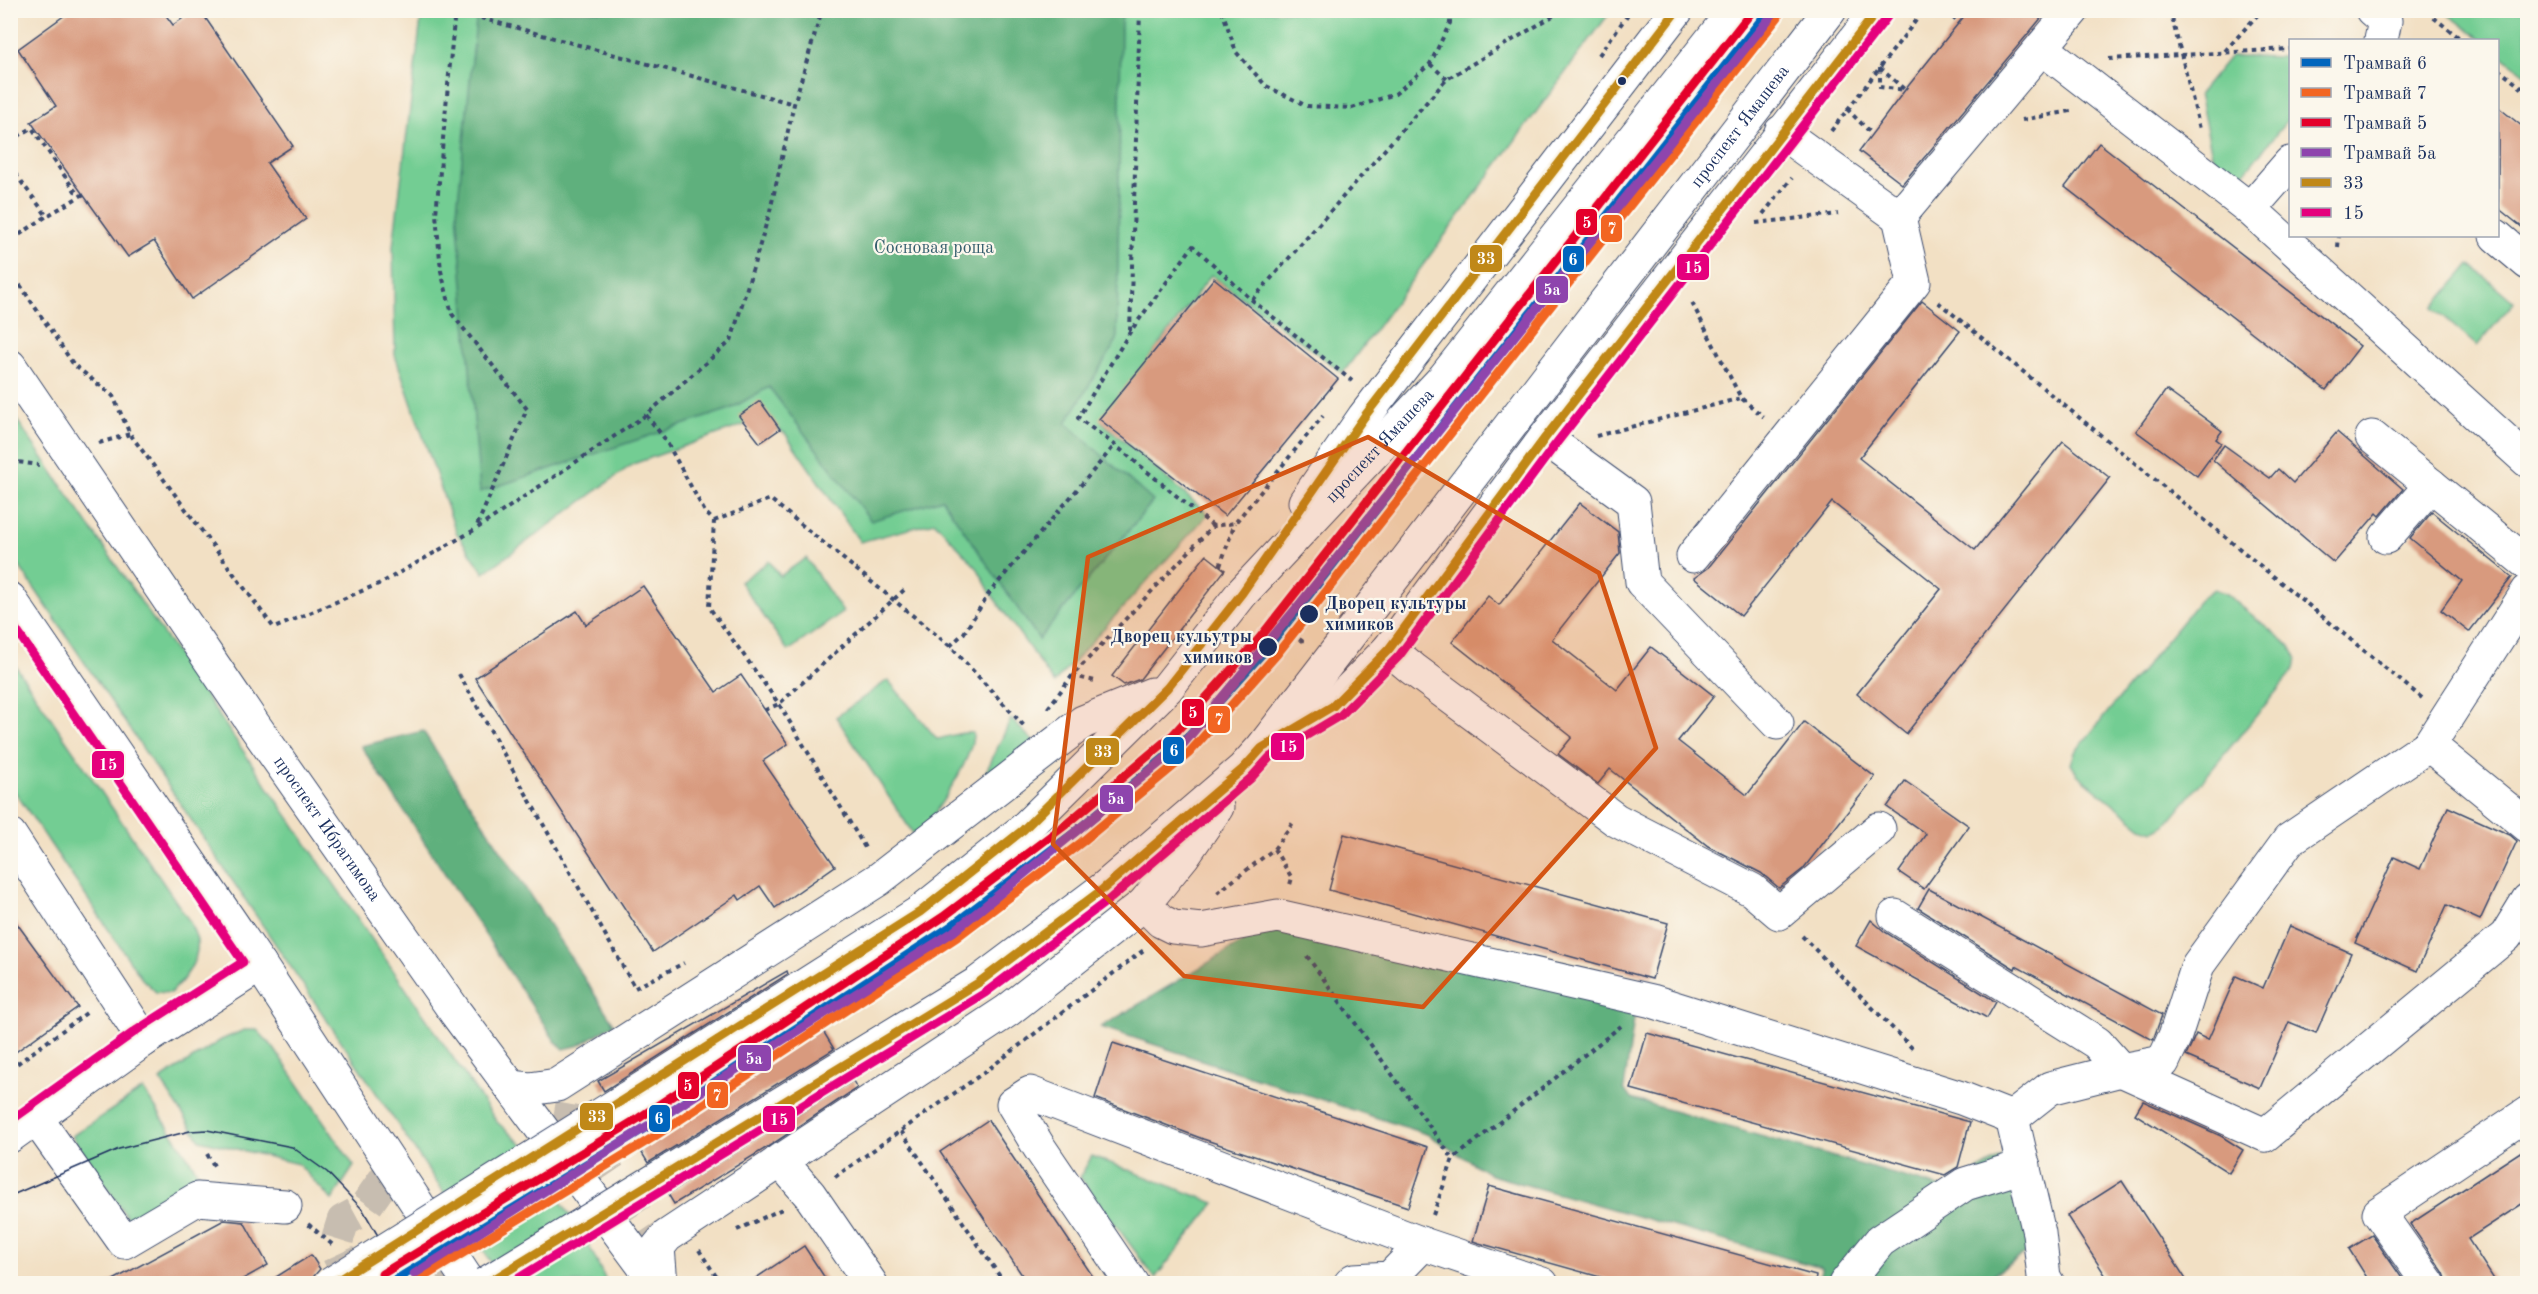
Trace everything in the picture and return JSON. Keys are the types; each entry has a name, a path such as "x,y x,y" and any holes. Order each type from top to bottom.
{"main road":[{"path":"1242,593 1364,417 1677,10"},
{"name":"проспект Ямашева","path":"331,1284 920,912 1023,830 1167,688 1242,593 1444,378 1734,10"},
{"name":"проспект Ямашева","path":"486,1284 978,983 1103,889 1252,758 1830,10"},
{"path":"659,1284 658,1246 667,1236 1007,1011 1144,904 1183,855 1252,758 1334,706 1389,649 1545,438 1878,10"},
{"path":"1893,213 2051,55 2073,10"},
{"path":"2051,55 2250,209 2528,461"},
{"path":"1693,556 1914,282 1893,213 1782,132"},
{"path":"2250,209 2289,165"},
{"path":"2497,237 2528,263"},
{"name":"проспект Ибрагимова","path":"10,366 254,725 456,1013 659,1284"},
{"path":"2372,437 2528,564"},
{"path":"1545,438 1633,502 1642,582 1777,723"},
{"path":"2386,537 2431,485"},
{"path":"2012,1118 2050,1088 2163,1062 2175,1036 2198,965 2289,840 2429,745 2528,591"},
{"path":"10,599 260,965 470,1284"},
{"path":"1389,649 1616,820 1752,890 1779,913 1879,829"},
{"path":"511,1087 530,1089 557,1084 879,879 1039,743 1083,722 1167,688"},
{"path":"2429,745 2528,826"},
{"path":"10,835 144,1040"},
{"path":"1895,916 2097,1043 2121,1070 2265,1136 2506,936 2528,900"},
{"path":"1144,904 1161,921 1173,927 1201,930 1278,916 1652,1001 1961,1098 2012,1118"},
{"path":"260,965 144,1040 23,1127 124,1242 197,1199 285,1206"},
{"path":"1132,1284 1039,1147 1013,1104 1030,1093 1423,1244 1542,1284"},
{"path":"2429,1284 2379,1213 2528,1113"},
{"path":"2012,1118 2039,1233 2042,1282"},
{"path":"780,1160 810,1195 871,1284"},
{"path":"1845,1284 1880,1241 1965,1184 2024,1166"},
{"path":"1350,1284 1354,1280 1394,1281 1423,1244"}],"path":[{"path":"10,270 74,365 113,396 130,434 274,628 383,582 476,529 646,415 731,341 770,211 794,104 822,10"},
{"path":"1130,332 1140,11 1170,10"},
{"path":"1222,10 1236,52 1266,86 1306,106 1352,108 1395,94 1430,64 1450,23 1450,10"},
{"path":"1252,300 1447,79 1563,10"},
{"path":"1595,60 1630,10"},
{"path":"1749,232 1924,10"},
{"path":"1946,10 1959,24"},
{"path":"2170,10 2213,180"},
{"path":"2224,52 2262,10"},
{"path":"2437,10 2433,17 2461,39"},
{"path":"476,529 527,409 452,314 441,271 436,214 455,11 794,104"},
{"path":"2051,55 2182,56 2289,49"},
{"path":"1430,64 1447,79"},
{"path":"1880,67 1888,75 1905,90 1880,87 1880,67"},
{"path":"2499,70 2528,93"},
{"path":"2019,121 2113,103"},
{"path":"1848,109 1872,134"},
{"path":"10,141 32,128 75,191 82,195 10,241"},
{"path":"10,167 47,216"},
{"path":"1756,223 1893,213"},
{"path":"1213,526 1115,445 1078,418 1130,332 1193,246 1252,300 1352,381"},
{"path":"1914,282 2408,687"},
{"path":"1685,312 1700,294"},
{"path":"1571,458 1586,438 1741,398 1692,303"},
{"path":"1344,390 1359,371"},
{"path":"1220,566 1235,523 1330,407"},
{"path":"646,415 665,439 705,512 714,521 709,607 779,704 868,852 858,859"},
{"path":"950,646 964,633 990,592 1115,445"},
{"path":"714,521 770,499 950,646 1039,743"},
{"path":"1250,656 1368,509"},
{"path":"1039,743 1052,700 1072,676 1213,526 1235,523"},
{"path":"765,710 779,704 904,590"},
{"path":"1277,624 1302,641 1298,644"},
{"path":"459,674 635,988 685,963"},
{"path":"1278,916 1292,879 1274,849 1295,820"},
{"path":"1779,913 1920,1056"},
{"path":"1306,955 1453,1159"},
{"path":"10,1069 90,1010 84,1001"},
{"path":"1423,1244 1453,1159 1652,1001"},
{"path":"901,1131 1005,1284"},
{"path":"699,1249 721,1284"}],"highlighted area":[{"path":"1368,437 1599,573 1656,748 1423,1007 1184,976 1053,844 1088,557"}],"green space":[{"name":"Сосновая роща","path":"422,11 1611,11 1343,373 1211,275 1102,422 1208,514 1054,683 990,592 978,569 935,522 860,542 785,433 758,420 633,464 484,573 456,532 395,355 393,246"},
{"name":"Сосновая роща","path":"477,11 1123,11 1117,340 1066,423 1153,501 1039,639 942,499 871,521 769,387 730,409 480,492 457,211"},
{"path":"2444,11 2527,11 2527,76 2499,54 2499,39 2481,39"},
{"path":"2230,56 2289,57 2289,118 2233,187 2212,155 2199,94"},
{"path":"2470,264 2514,302 2477,346 2433,308"},
{"path":"10,410 497,1122 525,1147 587,1241 607,1283 505,1283 11,554"},
{"path":"806,558 843,612 788,651 740,582 769,561 780,576"},
{"path":"2214,589 2226,594 2290,646 2296,658 2294,670 2166,825 2154,831 2142,827 2077,774 2071,764 2075,752 2202,597"},
{"path":"10,658 190,922 197,941 196,956 185,977 170,993 156,992 142,979 11,786"},
{"path":"888,680 937,739 960,733 973,733 972,744 960,772 916,838 836,717"},
{"path":"1011,719 1034,742 979,787"},
{"path":"423,731 614,1024 580,1045 564,1049 555,1041 361,746"},
{"path":"1274,923 1636,1005 1624,1089 1631,1099 1946,1189 2003,1156 2049,1239 1980,1283 1817,1283 1822,1268 1491,1175 1429,1135 1101,1027"},
{"path":"244,1030 257,1030 273,1047 354,1166 332,1200 298,1164 200,1140 160,1080 221,1040"},
{"path":"143,1089 203,1180 133,1226 72,1136"},
{"path":"1092,1156 1215,1203 1155,1278 1080,1177"}],"building":[{"path":"72,10 162,10 173,25 195,10 200,10 293,146 267,163 306,219 192,299 154,241 128,257 31,122 56,106 18,49"},
{"path":"1969,10 2048,10 1902,184 1859,151"},
{"path":"2499,108 2528,131 2528,232 2499,209"},
{"path":"2099,143 2360,346 2326,390 2065,187"},
{"path":"1214,278 1338,379 1225,516 1099,419"},
{"path":"1922,301 1960,331 1859,458 1975,550 2063,441 2110,478 1906,734 1857,694 1941,589 1832,502 1741,616 1694,578 1708,568"},
{"path":"2166,390 2222,431 2216,439 2221,443 2197,476 2136,431"},
{"path":"760,401 780,429 760,443 739,416"},
{"path":"2337,432 2403,489 2380,516 2377,513 2334,563 2213,460 2224,445 2270,478 2278,469 2293,483"},
{"path":"1580,503 1618,532 1620,553 1552,639 1617,690 1651,647 1714,696 1678,741 1747,795 1804,722 1875,777 1803,869 1779,888 1761,873 1708,846 1610,769 1598,784 1558,754 1572,737 1452,642 1488,596 1499,605"},
{"path":"2432,512 2512,577 2469,632 2441,610 2462,581 2410,538"},
{"path":"1206,555 1225,570 1140,679 1124,685 1112,676"},
{"path":"643,586 716,692 741,675 788,744 763,761 835,866 775,908 760,886 740,900 737,895 653,952 475,678 577,611 586,625"},
{"path":"1905,781 1969,826 1924,889 1899,872 1926,834 1887,807"},
{"path":"2448,807 2510,835 2517,841 2480,920 2447,905 2417,971 2355,943 2394,857 2420,869"},
{"path":"1344,834 1668,923 1652,979 1329,890"},
{"path":"1929,889 2162,1015 2153,1040 2016,966 2015,969 1918,908"},
{"path":"10,914 78,1007 10,1056"},
{"path":"1871,920 1885,932 1996,1002 1987,1018 1856,946"},
{"path":"2290,926 2351,953 2316,1033 2289,1022 2260,1088 2186,1056 2196,1034 2208,1040 2236,976 2263,988"},
{"path":"787,971 788,974 604,1091 598,1081"},
{"path":"808,1006 834,1049 648,1163 624,1123"},
{"path":"1647,1033 1970,1122 1958,1167 1945,1175 1631,1089"},
{"path":"1113,1043 1428,1147 1408,1207 1203,1139 1095,1098"},
{"path":"853,1081 857,1088 774,1143 674,1204 668,1194"},
{"path":"2143,1101 2221,1136 2243,1150 2229,1173 2135,1114"},
{"path":"988,1120 1098,1284 1028,1284 940,1152"},
{"path":"2528,1147 2528,1200 2468,1239 2497,1284 2448,1284 2444,1273 2410,1224"},
{"path":"2122,1181 2189,1284 2111,1284 2067,1216"},
{"path":"1489,1186 1816,1276 1815,1284 1625,1284 1479,1243 1473,1241"},
{"path":"224,1220 244,1222 268,1265 234,1284 106,1284"},
{"path":"2372,1235 2406,1284 2371,1284 2349,1249"},
{"path":"804,1246 829,1284 747,1284"},
{"path":"311,1255 320,1269 314,1276 312,1284 265,1284"}],"tunnel":[{"path":"572,1105 570,1116 658,1247"},
{"path":"352,1284 335,1247 343,1221 363,1210 394,1166"},
{"path":"442,1284 462,1271"}],"tram line":[{"name":"5","path":"382,1274 639,1118 943,917 1068,823 1173,735 1259,639 1753,10"},
{"name":"6","path":"389,1284 645,1128 950,927 1075,832 1181,744 1268,647 1769,10"},
{"name":"5а","path":"414,1274 953,932 1184,743 1299,605 1776,10"},
{"name":"7","path":"412,1284 652,1138 957,937 1082,842 1189,753 1277,654 1778,17"},
{"path":"10,1196 119,1149 190,1131 207,1130 292,1147 327,1172 363,1210 406,1284"}],"transit line":[{"name":"33","path":"332,1284 920,912 1023,830 1167,688 1242,593 1364,417 1677,10"},
{"name":"33","path":"486,1284 978,983 1103,889 1243,769 1262,748 1333,706 1389,649 1545,438 1878,10"},
{"name":"15","path":"509,1284 985,993 1111,898 1251,778 1270,757 1341,715 1399,656 1555,445 1887,17"},
{"name":"15","path":"10,621 243,962 137,1030 10,1121"}],"place":[{"name":"Дворец культуры химиков","path":"1309,614"},
{"name":"Дворец кульутры химиков","path":"1268,647"}]}
